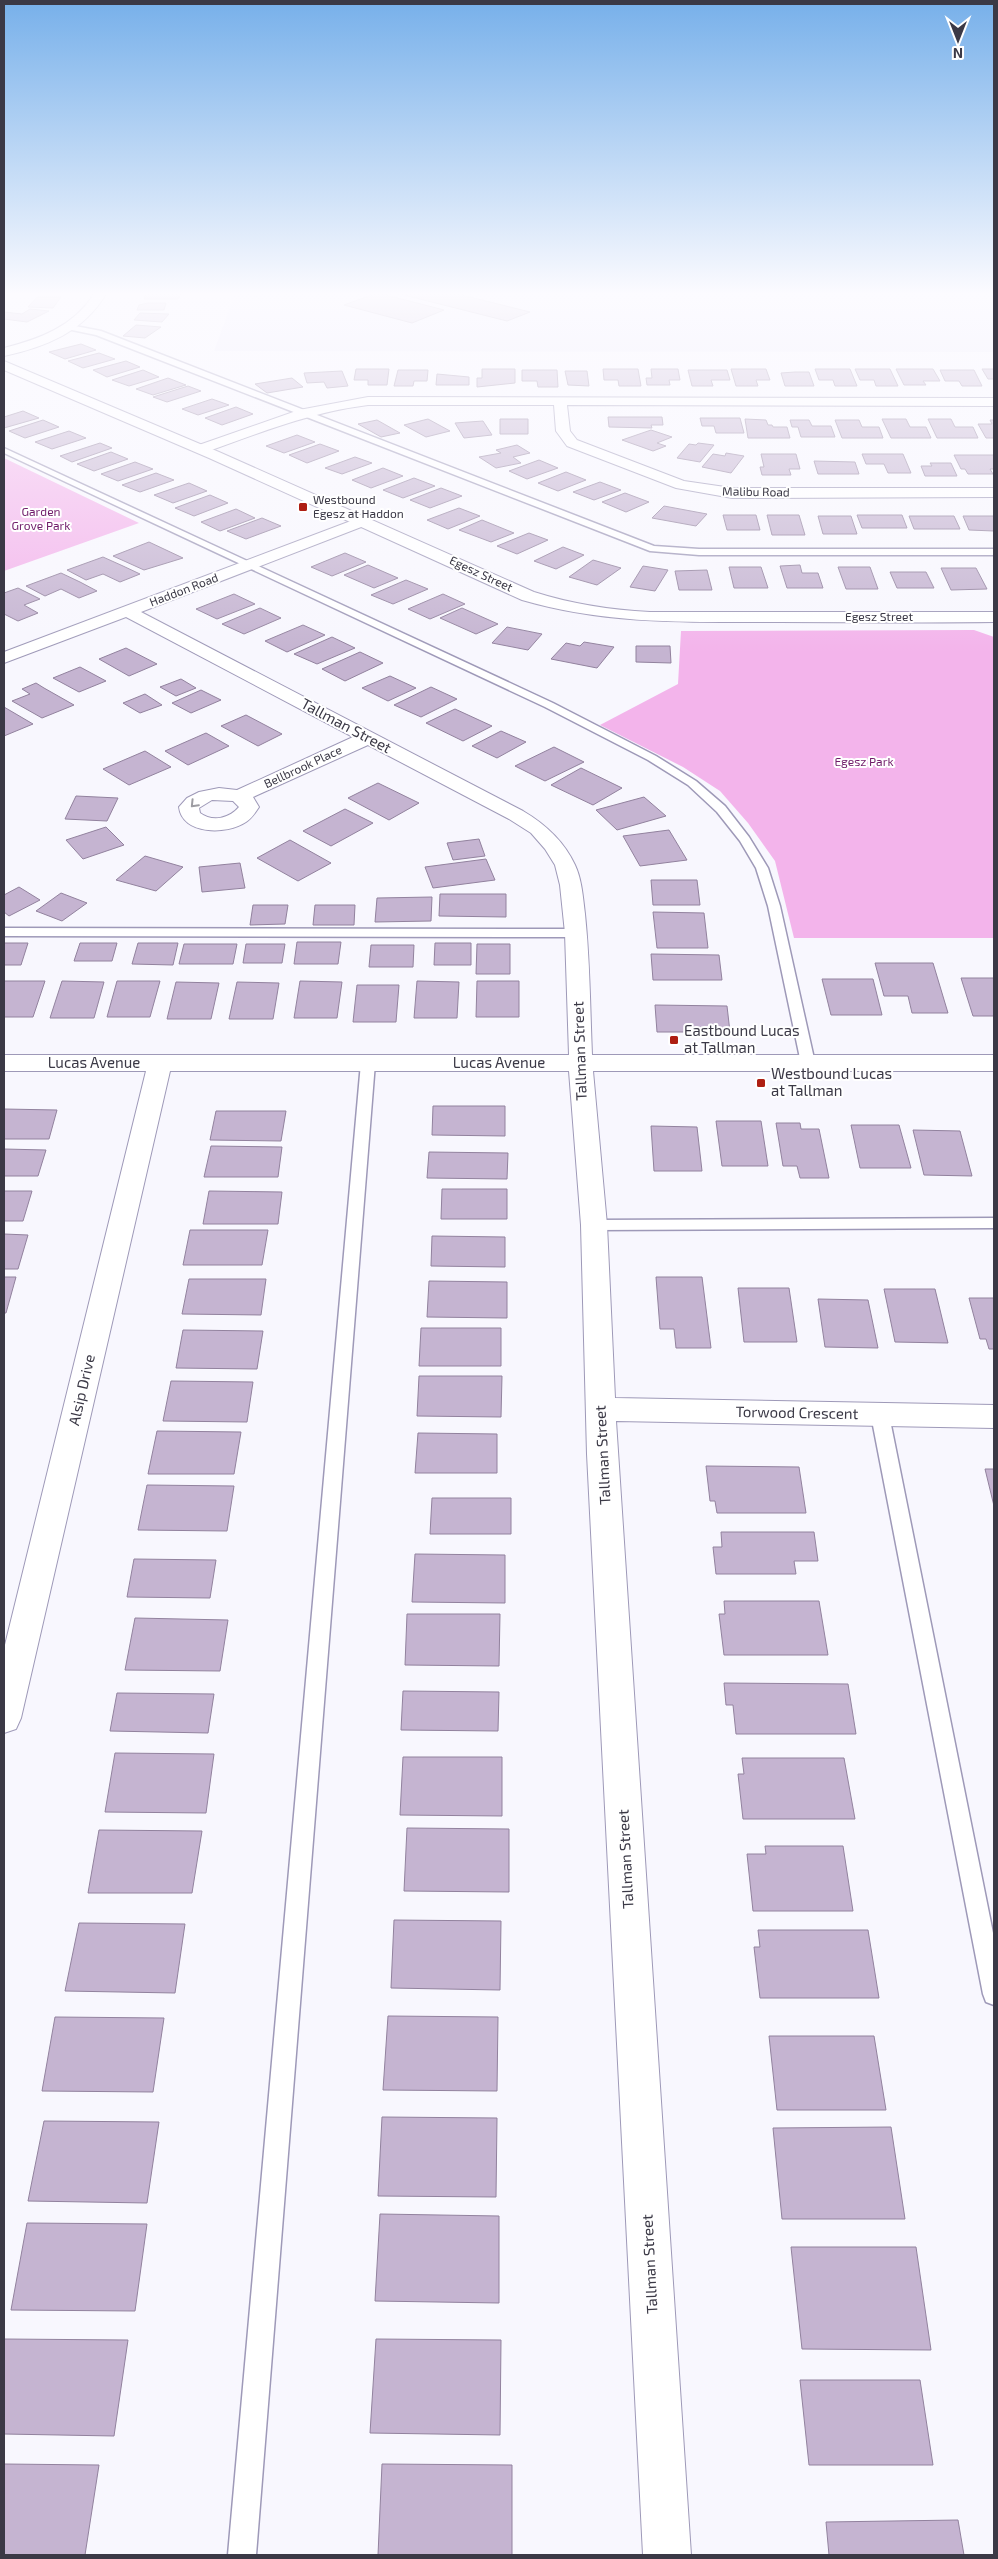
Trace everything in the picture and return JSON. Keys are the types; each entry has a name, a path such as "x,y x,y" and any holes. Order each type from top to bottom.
{"street":[{"name":"Egesz Street","path":"118,413 364,521 528,596 587,612 650,617 994,617"},
{"name":"Malibu Road","path":"562,413 564,431 572,443 694,488 732,493 994,493"},
{"path":"201,449 303,414"},
{"name":"Haddon Road","path":"4,658 364,521"},
{"name":"Tallman Street","path":"127,611 516,815 538,829 553,846 565,865 571,885 576,933 581,1062 594,1225 600,1408 668,2555"},
{"name":"Bellbrook Place","path":"239,796 367,738"},
{"name":"Lucas Avenue","path":"4,1063 994,1063"},
{"name":"Alsip Drive","path":"4,1718 160,1063"},
{"name":"Torwood Crescent","path":"600,1408 994,1416"}],"lane":[{"path":"303,414 658,550 994,552"},
{"path":"4,450 549,705 652,758 692,783 721,809 746,840 762,868 774,906 808,1063"},
{"path":"4,932 576,933"},
{"path":"242,2555 368,1063"},
{"path":"594,1225 994,1224"},
{"path":"880,1415 994,1994"}],"green space":[{"name":"Garden Grove Park","path":"4,458 139,523 4,571"},
{"name":"Egesz Park","path":"974,630 994,637 994,938 794,938 775,861 748,823 720,791 683,767 600,725 678,684 681,631"}],"building":[{"path":"15,413 29,413 39,418 4,428 4,417"},
{"path":"218,413 253,414 222,425 205,418"},
{"path":"608,417 662,417 663,425 651,425 652,428 609,427"},
{"path":"700,418 740,418 744,433 716,433 714,426 702,426"},
{"path":"428,419 450,431 426,437 404,425"},
{"path":"500,419 528,419 528,434 500,434"},
{"path":"745,419 766,420 768,425 773,427 787,427 790,438 748,438"},
{"path":"882,419 906,419 910,427 926,427 931,438 891,438"},
{"path":"928,419 951,419 955,427 973,427 978,438 937,438"},
{"path":"43,420 59,427 25,438 9,431"},
{"path":"377,420 400,433 381,437 358,424"},
{"path":"790,420 809,420 812,426 831,426 835,437 801,437 798,427 792,427"},
{"path":"835,420 859,420 862,427 879,427 883,438 842,438"},
{"path":"990,420 994,420 994,438 986,438 978,424 992,424"},
{"path":"483,421 492,435 464,438 455,423"},
{"path":"651,430 672,437 657,443 666,446 653,451 622,440"},
{"path":"69,431 86,438 52,449 35,442"},
{"path":"297,435 315,442 284,453 266,446"},
{"path":"100,443 112,448 72,462 60,456"},
{"path":"698,443 714,445 700,462 677,458 689,444 696,445"},
{"path":"320,444 339,451 307,463 289,455"},
{"path":"517,445 530,453 513,457 521,463 496,468 479,457 501,453 496,450"},
{"path":"111,452 128,459 94,471 77,464"},
{"path":"726,453 744,456 731,473 702,467 713,454 725,456"},
{"path":"761,454 796,454 800,469 789,469 791,475 762,475 760,467 764,467"},
{"path":"862,454 903,454 911,473 888,473 884,464 866,464"},
{"path":"954,455 994,455 994,469 990,469 993,474 968,474 965,469 961,469"},
{"path":"355,457 372,463 342,474 325,468"},
{"path":"539,460 558,468 527,479 509,471"},
{"path":"814,461 855,462 859,474 818,474"},
{"path":"135,462 153,469 118,481 101,474"},
{"path":"930,463 951,463 957,476 925,476 921,466 932,466"},
{"path":"383,468 403,476 371,488 352,480"},
{"path":"566,472 586,480 558,491 538,483"},
{"path":"156,473 174,480 140,492 122,485"},
{"path":"414,478 435,486 403,498 383,490"},
{"path":"600,482 621,490 594,500 573,492"},
{"path":"189,483 207,491 173,503 154,495"},
{"path":"441,488 462,496 430,508 410,500"},
{"path":"625,493 649,502 626,512 602,502"},
{"path":"210,495 228,503 194,516 175,508"},
{"path":"664,506 707,514 696,526 652,518"},
{"path":"459,508 480,516 448,529 427,520"},
{"path":"236,509 255,518 220,531 201,522"},
{"path":"723,515 756,515 760,530 727,530"},
{"path":"767,515 799,515 805,535 772,535"},
{"path":"857,515 902,515 907,528 862,528"},
{"path":"818,516 851,516 857,534 823,534"},
{"path":"909,516 954,516 960,529 914,529"},
{"path":"963,516 994,516 994,531 969,530"},
{"path":"262,518 281,526 246,539 227,531"},
{"path":"482,520 514,533 491,542 459,530"},
{"path":"529,533 548,540 517,554 497,546"},
{"path":"149,542 183,558 144,570 113,556"},
{"path":"563,547 584,555 556,569 534,561"},
{"path":"345,553 366,562 332,576 311,567"},
{"path":"103,557 140,574 120,582 103,574 86,580 67,570"},
{"path":"593,560 621,568 597,585 569,577"},
{"path":"368,565 398,578 374,588 344,575"},
{"path":"800,565 802,573 818,573 823,588 787,588 780,566"},
{"path":"643,566 668,570 655,591 630,587"},
{"path":"729,567 761,567 768,588 734,588"},
{"path":"838,567 870,567 878,589 846,589"},
{"path":"941,568 976,568 987,589 951,590"},
{"path":"707,570 712,590 679,590 675,571"},
{"path":"890,572 926,572 934,588 897,588"},
{"path":"61,573 97,591 79,598 61,589 45,596 26,586"},
{"path":"406,580 428,589 393,604 371,595"},
{"path":"18,588 40,599 24,605 38,613 18,621 4,614 4,593"},
{"path":"234,594 255,604 217,619 196,609"},
{"path":"443,594 465,604 430,619 408,609"},
{"path":"260,608 281,618 244,634 222,624"},
{"path":"462,608 498,624 476,634 440,618"},
{"path":"303,625 325,635 287,652 265,641"},
{"path":"507,627 542,634 528,650 492,643"},
{"path":"332,637 355,648 317,664 294,654"},
{"path":"584,642 614,647 597,668 551,659 566,643 580,646"},
{"path":"636,646 670,646 671,663 636,662"},
{"path":"126,648 157,664 129,676 99,659"},
{"path":"360,652 383,663 345,681 322,669"},
{"path":"80,667 106,681 79,692 53,678"},
{"path":"390,676 416,688 388,701 362,688"},
{"path":"181,679 196,688 176,696 160,687"},
{"path":"36,683 74,705 42,718 12,701 30,694 22,689"},
{"path":"431,687 457,699 421,717 394,705"},
{"path":"201,690 221,700 191,713 172,703"},
{"path":"145,694 162,705 140,713 123,703"},
{"path":"4,707 33,724 4,736"},
{"path":"455,709 492,726 463,741 426,723"},
{"path":"246,715 282,734 258,746 221,726"},
{"path":"501,731 526,742 497,758 472,746"},
{"path":"206,733 229,746 188,765 165,751"},
{"path":"554,747 584,762 545,781 515,766"},
{"path":"145,751 171,767 129,785 103,769"},
{"path":"581,768 622,788 593,805 551,785"},
{"path":"378,783 419,803 389,820 348,798"},
{"path":"76,796 118,798 107,821 65,819"},
{"path":"644,797 666,816 617,830 596,810"},
{"path":"345,809 373,823 331,846 303,831"},
{"path":"106,827 124,845 83,859 66,840"},
{"path":"669,830 687,860 640,866 623,836"},
{"path":"479,839 485,856 453,860 447,843"},
{"path":"290,840 331,863 298,881 257,858"},
{"path":"145,856 183,867 156,891 116,880"},
{"path":"486,859 495,880 433,888 425,867"},
{"path":"240,863 245,888 202,892 199,867"},
{"path":"651,880 697,880 700,905 653,905"},
{"path":"19,887 40,900 9,916 4,912 4,895"},
{"path":"61,893 87,903 62,921 36,911"},
{"path":"440,894 506,894 506,917 439,916"},
{"path":"432,897 431,921 375,922 377,898"},
{"path":"253,905 288,905 285,924 250,925"},
{"path":"315,905 355,905 354,925 313,925"},
{"path":"653,912 704,913 708,948 657,948"},
{"path":"297,942 341,942 338,964 294,964"},
{"path":"4,943 28,943 21,965 4,965"},
{"path":"80,943 117,943 112,961 74,961"},
{"path":"138,943 178,943 173,965 132,964"},
{"path":"435,943 471,943 471,965 434,965"},
{"path":"184,944 237,944 233,964 179,964"},
{"path":"246,944 285,944 282,963 243,963"},
{"path":"477,944 510,944 510,974 476,974"},
{"path":"371,945 414,945 413,967 369,967"},
{"path":"651,954 719,955 722,980 653,980"},
{"path":"875,963 933,963 948,1013 912,1013 908,996 884,996"},
{"path":"961,978 994,978 994,1016 973,1016"},
{"path":"822,979 873,979 882,1015 831,1015"},
{"path":"4,981 45,981 33,1017 4,1017"},
{"path":"62,981 104,982 94,1018 50,1018"},
{"path":"117,981 160,981 150,1017 107,1017"},
{"path":"300,981 342,982 337,1018 294,1018"},
{"path":"417,981 459,982 457,1018 414,1018"},
{"path":"477,981 519,981 519,1017 476,1017"},
{"path":"176,982 219,983 211,1019 167,1019"},
{"path":"237,982 279,983 273,1019 229,1019"},
{"path":"357,985 399,985 396,1022 353,1022"},
{"path":"655,1005 727,1006 730,1032 657,1032"},
{"path":"433,1106 505,1106 505,1136 432,1135"},
{"path":"4,1109 57,1110 49,1139 4,1139"},
{"path":"216,1111 286,1111 281,1141 210,1140"},
{"path":"716,1121 761,1121 768,1166 722,1166"},
{"path":"776,1123 800,1123 801,1129 819,1129 829,1178 800,1178 797,1166 783,1166"},
{"path":"851,1125 899,1125 911,1168 860,1168"},
{"path":"651,1126 697,1127 702,1171 654,1171"},
{"path":"913,1130 960,1131 972,1176 924,1175"},
{"path":"211,1146 282,1147 278,1177 204,1177"},
{"path":"4,1149 46,1150 38,1176 4,1176"},
{"path":"429,1152 508,1153 507,1179 427,1178"},
{"path":"442,1189 507,1189 507,1219 441,1219"},
{"path":"4,1191 32,1191 23,1221 4,1221"},
{"path":"209,1191 282,1192 278,1224 203,1224"},
{"path":"190,1230 268,1230 262,1265 183,1265"},
{"path":"4,1234 28,1235 18,1269 4,1269"},
{"path":"432,1236 505,1237 505,1267 431,1266"},
{"path":"4,1277 16,1277 6,1313 4,1313"},
{"path":"656,1277 702,1277 711,1348 676,1348 674,1329 660,1329"},
{"path":"189,1279 266,1279 261,1315 182,1314"},
{"path":"429,1281 507,1282 507,1318 427,1317"},
{"path":"738,1288 789,1288 797,1342 744,1342"},
{"path":"884,1289 935,1289 948,1343 895,1342"},
{"path":"969,1298 994,1298 994,1349 989,1349 986,1339 980,1339"},
{"path":"818,1299 868,1300 878,1348 825,1347"},
{"path":"421,1328 501,1328 501,1366 419,1366"},
{"path":"183,1330 263,1331 257,1369 176,1368"},
{"path":"419,1376 502,1376 501,1417 417,1416"},
{"path":"171,1381 253,1382 247,1422 163,1421"},
{"path":"157,1431 241,1432 234,1474 148,1474"},
{"path":"418,1433 497,1434 497,1473 415,1473"},
{"path":"706,1466 799,1467 806,1513 717,1513 715,1501 710,1501"},
{"path":"985,1469 994,1469 994,1506"},
{"path":"147,1485 234,1486 227,1531 138,1530"},
{"path":"432,1498 511,1498 511,1534 430,1534"},
{"path":"721,1532 814,1532 818,1561 794,1561 796,1574 716,1574 713,1547 722,1547"},
{"path":"415,1554 505,1555 505,1603 412,1602"},
{"path":"134,1559 216,1560 210,1598 127,1597"},
{"path":"724,1601 819,1601 828,1655 724,1655 719,1614 725,1614"},
{"path":"407,1614 500,1614 499,1666 405,1665"},
{"path":"135,1618 228,1620 220,1671 125,1670"},
{"path":"724,1683 848,1684 856,1734 736,1734 733,1705 726,1705"},
{"path":"403,1691 499,1692 498,1731 401,1730"},
{"path":"117,1693 214,1694 208,1733 110,1731"},
{"path":"115,1753 214,1754 206,1813 105,1812"},
{"path":"403,1757 502,1757 502,1816 400,1815"},
{"path":"742,1758 844,1758 855,1819 743,1819 738,1774 744,1774"},
{"path":"407,1828 509,1829 509,1892 404,1891"},
{"path":"99,1830 202,1831 192,1893 88,1893"},
{"path":"765,1846 843,1846 853,1911 753,1911 747,1854 766,1854"},
{"path":"394,1920 501,1921 500,1990 391,1988"},
{"path":"79,1923 185,1924 175,1993 65,1991"},
{"path":"758,1930 868,1930 879,1998 760,1998 754,1947 760,1947"},
{"path":"388,2016 498,2017 497,2091 383,2090"},
{"path":"55,2017 164,2018 153,2092 42,2091"},
{"path":"769,2036 874,2036 886,2110 777,2110"},
{"path":"382,2117 497,2118 496,2197 378,2196"},
{"path":"44,2121 159,2122 147,2203 28,2201"},
{"path":"891,2127 905,2219 782,2219 773,2128"},
{"path":"380,2214 499,2216 499,2303 375,2301"},
{"path":"27,2223 147,2224 135,2311 11,2310"},
{"path":"791,2247 916,2247 931,2350 802,2349"},
{"path":"4,2339 128,2340 114,2436 4,2434"},
{"path":"376,2339 501,2340 500,2435 370,2433"},
{"path":"800,2380 920,2380 933,2465 809,2465"},
{"path":"4,2464 99,2465 85,2555 4,2555"},
{"path":"382,2464 512,2465 512,2555 378,2555"},
{"path":"958,2520 964,2555 829,2555 826,2522"}],"place":[{"name":"Westbound Egesz at Haddon","path":"303,507"},
{"name":"Eastbound Lucas at Tallman","path":"674,1040"},
{"name":"Westbound Lucas at Tallman","path":"761,1083"}]}
